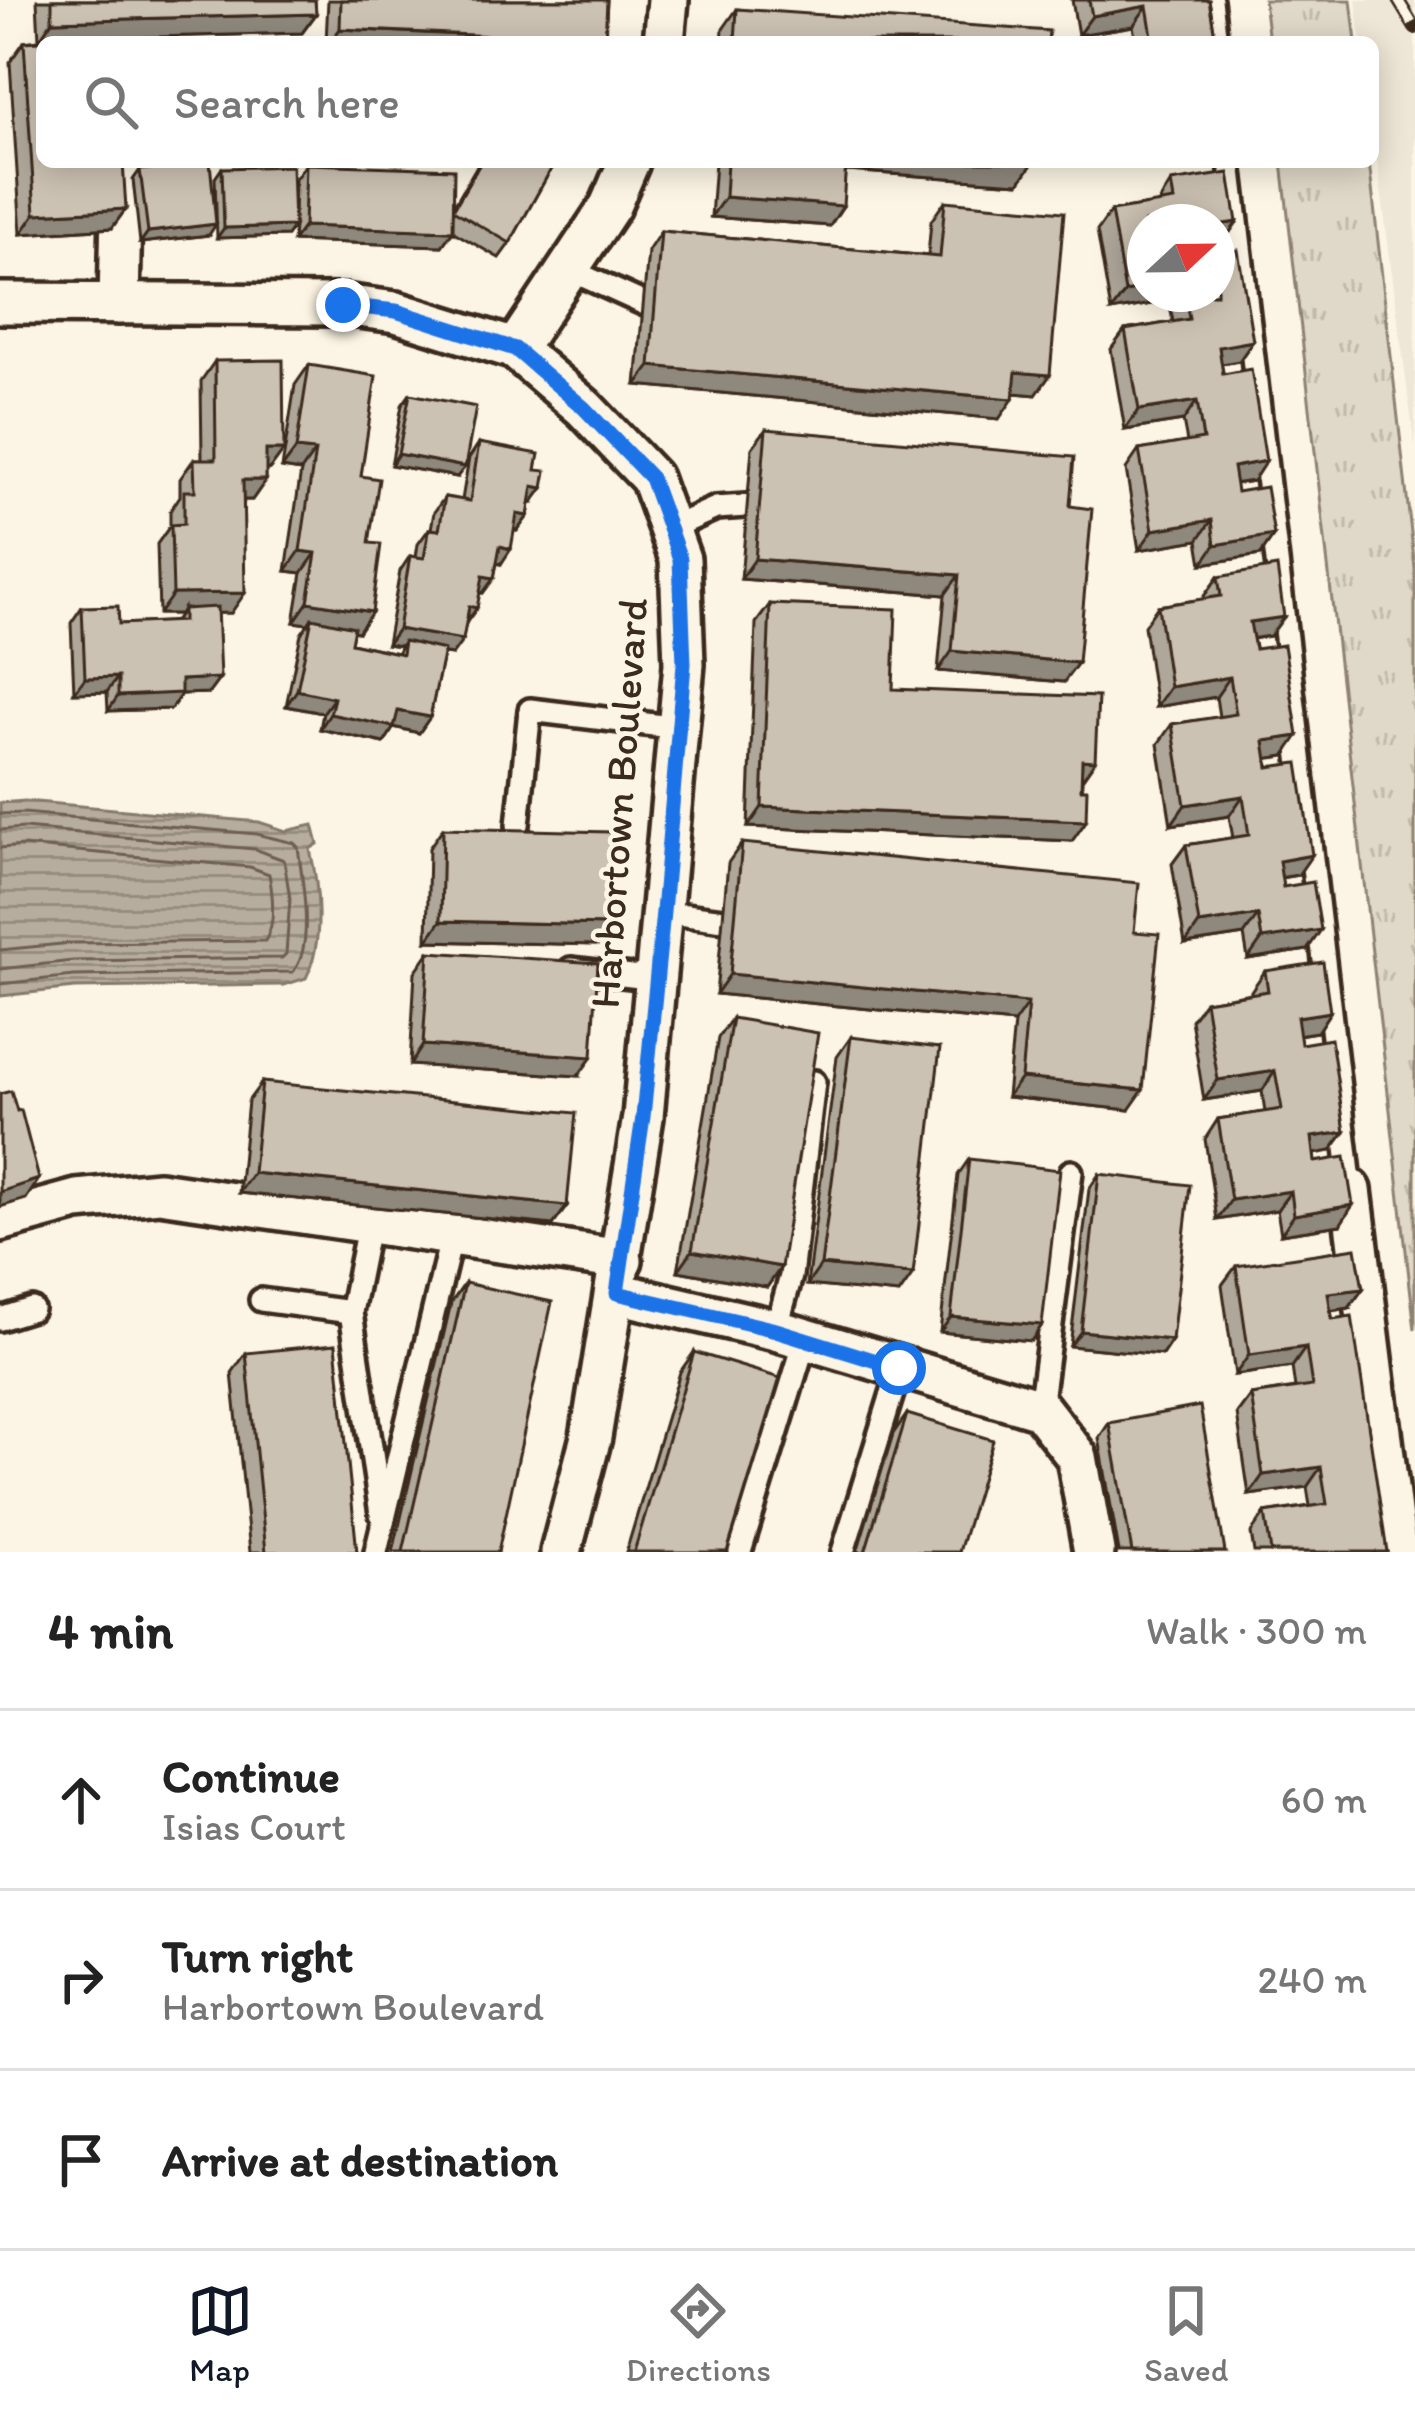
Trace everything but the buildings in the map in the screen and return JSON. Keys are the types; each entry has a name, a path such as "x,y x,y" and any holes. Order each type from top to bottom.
{"street":[{"path":"665,36 668,0"},
{"path":"119,304 122,168"},
{"path":"515,349 610,206 626,168"},
{"name":"Harbortown Boulevard","path":"0,303 343,305 396,311 515,349 584,408 651,478 680,559 684,664 679,728 657,979 620,1276 591,1437 561,1552"},
{"path":"1351,1190 1396,1552"},
{"path":"0,1221 77,1199 159,1192 452,1234 620,1276 791,1334 1040,1409 1077,1457 1094,1552"}],"lane":[{"path":"1211,0 1215,36"},
{"path":"1231,168 1351,1190"},
{"path":"570,270 645,304"},
{"path":"669,530 716,508 746,506"},
{"path":"518,825 530,710 679,728"},
{"path":"663,912 724,920"},
{"path":"542,966 657,979"},
{"path":"740,1552 791,1334 791,1276 814,1082"},
{"path":"1040,1409 1071,1172"},
{"path":"369,1222 351,1312 383,1526"},
{"path":"376,1552 452,1234"},
{"path":"260,1300 351,1312"},
{"path":"0,1319 32,1309"},
{"path":"843,1552 899,1368"}],"shaded area":[{"path":"1356,0 1415,0 1415,447 1378,168 1379,36 1360,36"}],"green space":[{"path":"1264,0 1351,0 1355,36 1268,36"},
{"path":"1283,168 1370,168 1415,568 1415,1330"}],"water":[{"path":"25,801 259,822 286,831 313,825 318,844 310,849 318,931 306,978 284,985 75,988 0,996 0,803"}],"railway":[{"path":"1398,0 1415,28"}],"route":[{"path":"343,305 396,311 515,349 584,408 651,478 680,559 684,664 663,912 643,1117 617,1293 776,1330 899,1368"}]}
